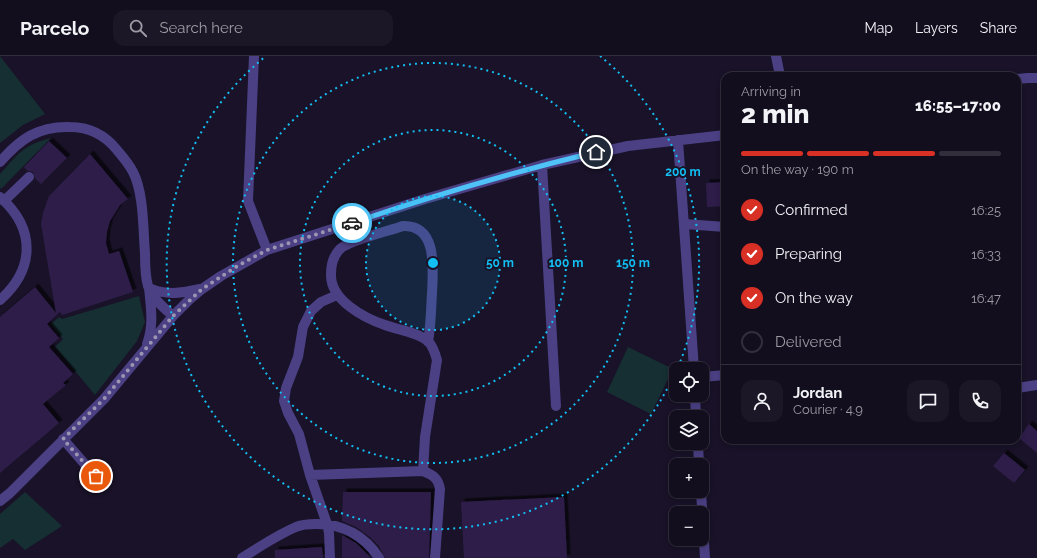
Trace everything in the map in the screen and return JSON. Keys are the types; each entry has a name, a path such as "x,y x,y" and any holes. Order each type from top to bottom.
{"street":[{"path":"254,56 248,201 267,250"},
{"path":"776,56 779,72"},
{"path":"1021,79 1037,78"},
{"path":"0,162 11,149 35,132 62,126 93,130 104,137 124,158 134,172 142,208 146,278 149,288 153,319 150,336 145,350"},
{"path":"0,501 10,493 104,399 173,316 202,289 239,265 267,250 425,199 542,165 628,146 721,135"},
{"path":"678,140 694,362"},
{"path":"542,165 556,406"},
{"path":"0,300 13,287 20,277 25,266 27,248 26,234 21,223 14,212 2,199 30,177"},
{"path":"685,224 721,227"},
{"path":"423,471 425,436 437,360 434,350 428,342 418,336 383,324 361,314 347,305 337,295 332,286 331,276 334,258 339,250 345,245 403,226 411,226 424,234 433,260 431,324 428,342"},
{"path":"149,288 162,293 171,294 202,289"},
{"path":"149,288 154,298 173,316"},
{"path":"330,558 329,533 327,524 310,475 299,434 288,413 284,401 286,388 298,357 303,327 311,312 321,302 337,295"},
{"path":"709,376 721,375"},
{"path":"1021,387 1037,385"},
{"path":"63,439 96,476"},
{"path":"310,475 423,471 434,476 440,489 435,558"},
{"path":"701,498 705,558"},
{"path":"242,558 272,539 297,526 310,524 327,524 342,528 361,537 368,543 379,558"}],"green space":[{"path":"0,56 45,114 23,125 0,143"},
{"path":"51,138 1,189 0,174 17,156 27,147"},
{"path":"139,296 145,322 137,341 95,395 55,347 63,339 51,324 59,317 62,319"},
{"path":"628,347 669,367 669,377 651,414 607,392"},
{"path":"25,492 62,526 25,550 13,539 0,548 0,514"}],"building":[{"path":"49,141 67,158 41,184 35,178 33,172 28,171 24,167"},
{"path":"90,154 128,199 120,205 110,221 106,243 109,254 119,251 133,292 62,315 60,312 47,324 59,338 49,347 73,374 63,383 66,385 43,404 59,423 0,473 0,317 35,287 56,313 41,224 43,213 49,196"},
{"path":"721,182 721,206 707,207 706,183"},
{"path":"1029,424 1037,431 1037,453 1021,440 1021,435"},
{"path":"1004,453 1025,470 1014,483 993,466"},
{"path":"343,492 431,492 429,558 385,558 379,546 371,538 356,527 342,521"},
{"path":"564,497 567,558 464,558 461,502"},
{"path":"342,535 356,543 371,558 342,558"},
{"path":"322,547 323,558 275,558 275,550"}],"way so far":[{"path":"96,476 63,439 104,399 173,316 189,300 221,276 267,250 352,223"}],"route":[{"path":"352,223 425,199 542,165 596,152"}]}
